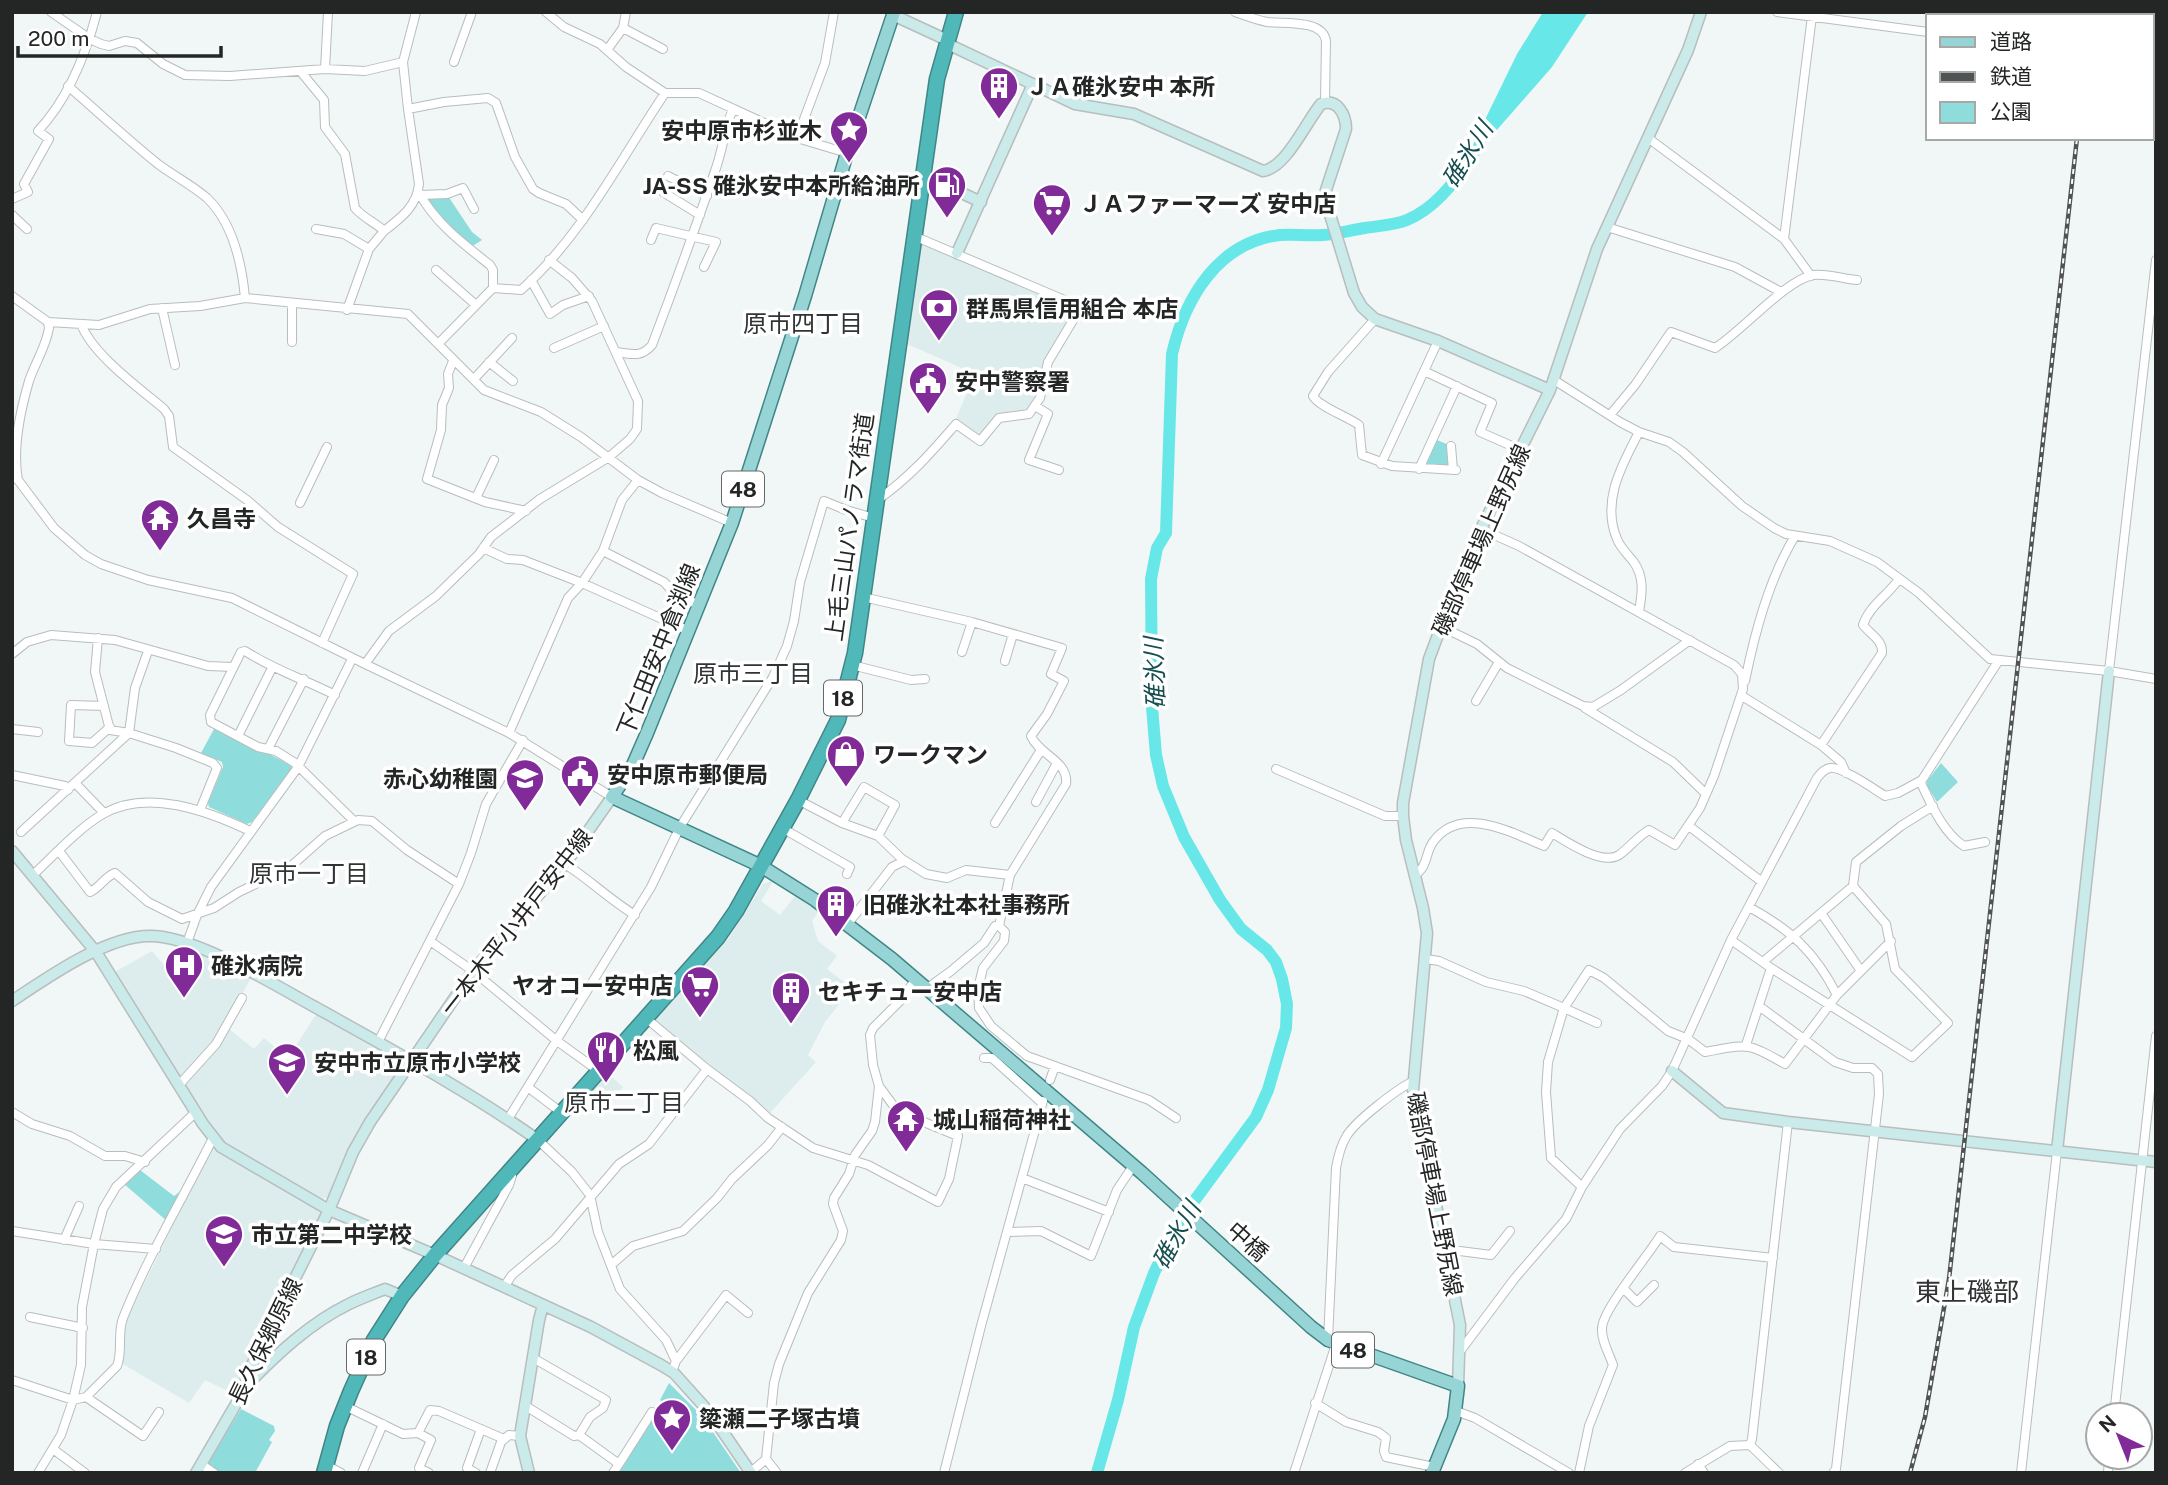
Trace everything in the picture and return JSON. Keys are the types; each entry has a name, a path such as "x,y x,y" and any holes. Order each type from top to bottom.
{"highway":[{"name":"上毛三山パノラマ街道","path":"325,1469 345,1406 374,1340 402,1296 435,1255 718,937 798,800 838,720 852,665 863,597 937,79 956,12"}],"main road":[{"name":"下仁田安中倉渕線","path":"612,797 633,765 732,523 805,296 847,153 894,13"},
{"name":"48","path":"612,797 761,866 815,900 915,979 1137,1170"},
{"name":"中橋","path":"1137,1170 1311,1327 1332,1342"},
{"name":"48","path":"1332,1342 1458,1386"},
{"path":"1433,1470 1457,1410 1458,1386"}],"street":[{"path":"51,12 90,39 109,46 125,41 137,43 163,64 185,75 230,76 325,69 365,71 403,62"},
{"path":"12,199 29,192 24,184 49,139 38,131 48,120 68,86 90,39 97,12"},
{"path":"325,69 328,12"},
{"path":"347,310 369,249 384,231 411,209 419,193 403,62 416,12"},
{"path":"454,62 472,12"},
{"path":"547,12 565,27 600,44 664,93 699,93 797,138 847,153"},
{"path":"607,50 624,28 626,12"},
{"path":"797,138 825,63 834,12"},
{"name":"磯部停車場上野尻線","path":"1458,1386 1460,1325 1416,1113 1414,1080 1427,933 1406,840 1403,803 1426,672 1440,626 1481,529 1552,385 1589,269 1688,50 1702,12"},
{"path":"1777,12 1926,32"},
{"path":"894,13 947,40 952,46 1075,104 1134,114 1264,171 1272,170 1281,162 1325,102 1325,34 1312,26 1265,22 1241,13"},
{"path":"1784,239 1812,16"},
{"path":"624,28 663,49"},
{"path":"301,72 324,100 326,127 345,154 355,208 384,231"},
{"path":"957,253 1033,84"},
{"path":"68,86 159,165 213,204 242,264 245,298"},
{"path":"493,288 521,290 549,260 583,219 664,93"},
{"path":"408,109 488,98 496,103 515,157 533,189 566,204 583,219"},
{"path":"1325,102 1337,107 1346,120 1346,129 1327,183 1328,208 1354,293 1362,307 1375,319 1552,385 1639,432 1676,447 1742,506 1774,528 1795,536 1830,541 1877,562 1919,593 1990,659 2109,671 2156,679"},
{"path":"617,352 639,355 652,345 724,147 724,127 733,108"},
{"path":"1648,138 1784,239 1811,276"},
{"path":"923,175 981,202"},
{"path":"668,176 707,195"},
{"path":"419,193 447,194 463,188 474,209"},
{"path":"663,192 700,215"},
{"path":"419,193 452,236 493,270 493,288 438,344"},
{"path":"12,215 27,229"},
{"path":"1607,227 1735,267 1781,292"},
{"path":"650,240 656,228 716,242 704,267"},
{"path":"316,229 344,234 369,249"},
{"path":"876,501 899,485 925,460 956,424 980,441 999,418 1025,416 1040,398 1048,362 1081,307 914,236"},
{"path":"365,664 389,631 436,596 491,537 540,499 609,457 637,429 638,401 589,296 549,260"},
{"path":"2021,1473 2156,260"},
{"path":"436,270 476,305"},
{"path":"1610,415 1635,385 1671,332 1715,348 1732,337 1781,292 1811,276 1857,280"},
{"path":"531,280 550,314 563,305 589,296"},
{"path":"12,296 48,322 81,324 106,324 150,309 200,306 245,298 408,314 484,390 541,412 609,457 638,480 732,523"},
{"path":"292,303 292,342"},
{"path":"162,308 175,365"},
{"path":"1375,319 1328,372 1313,396 1316,402 1347,416 1359,425 1362,456 1381,464 1454,470 1451,446"},
{"path":"48,322 48,336 29,380 15,429 15,478 54,528 85,555 101,564 148,580 232,598 352,659 523,740 612,797"},
{"path":"81,324 86,336 108,359 164,409 169,416 173,447 247,500 278,527 353,574 322,643"},
{"path":"554,348 604,326"},
{"path":"474,379 512,338"},
{"path":"1381,464 1438,341"},
{"path":"453,360 448,374 449,388 442,405 441,430 426,479 476,498 526,511"},
{"path":"489,362 513,381"},
{"path":"1424,371 1492,403 1480,432 1521,450"},
{"path":"1419,469 1457,386"},
{"path":"1035,405 1048,414 1029,460 1059,470"},
{"path":"1639,432 1617,477 1611,506 1611,522 1617,541 1637,566 1640,575 1643,588 1639,612"},
{"path":"300,503 327,447"},
{"path":"476,498 494,460"},
{"path":"509,733 568,598 583,583 603,551 622,500 638,480"},
{"path":"508,1119 635,915 680,827 773,677 787,646 800,582 824,501 874,518"},
{"path":"1481,529 1519,546 1734,665 1742,674 1744,684"},
{"path":"1414,875 1423,868 1434,840 1447,827 1478,821 1544,846 1552,833 1586,853 1609,858 1619,855 1632,841 1649,830 1675,845 1689,827 1706,794 1742,696 1752,648 1780,562 1795,536"},
{"path":"483,548 507,559 523,560 583,583 689,631"},
{"path":"603,551 664,582 675,594 699,605"},
{"path":"1821,745 1882,653 1880,641 1863,625 1867,613 1890,592 1899,579"},
{"path":"863,597 972,622 1062,648 1051,674 1064,681 1047,714 1031,736 1034,744 1067,775 1066,784 1010,875 999,926"},
{"path":"962,652 972,622"},
{"path":"1440,626 1477,644 1499,662 1583,706 1674,762 1706,794"},
{"path":"1005,661 1013,634"},
{"path":"12,654 27,642 42,636 97,638 175,655 208,666 233,667"},
{"path":"97,638 95,672 110,730 129,733 176,748 213,763 217,768 200,810"},
{"path":"1583,706 1593,707 1621,690 1690,640"},
{"path":"21,832 129,733 135,688 148,651"},
{"path":"335,695 304,679 271,668 245,651 240,652 210,715 211,722 276,751 298,767 352,820"},
{"path":"187,943 211,887 298,767 352,659"},
{"path":"1461,1350 1515,1278 1566,1219 1582,1188 1620,1129 1662,1086 1672,1071 1731,940 1822,771 1830,768 1846,773 1885,796 1898,793 1920,781 1999,660"},
{"path":"1476,701 1499,662"},
{"path":"852,665 911,680 925,679"},
{"path":"238,736 271,668"},
{"path":"268,749 304,679"},
{"path":"1742,696 1821,745 1841,762 1846,773"},
{"path":"104,706 71,705 69,741 92,743 110,727"},
{"path":"12,729 38,732"},
{"path":"378,1042 459,884 486,804 523,740"},
{"path":"995,823 1041,750"},
{"path":"1036,802 1057,763"},
{"path":"1276,769 1385,816 1403,816"},
{"path":"12,775 65,786 68,790"},
{"path":"1920,781 1956,841 1965,846 1985,842"},
{"path":"76,784 104,814"},
{"path":"842,823 864,787 895,805 878,836"},
{"name":"一本木平小井戸安中線","path":"412,1061 473,971 565,864 612,797"},
{"path":"798,800 842,823 878,836 904,860 926,874 947,878 965,870 1010,875"},
{"path":"33,875 104,814 135,803 200,810 250,831"},
{"path":"1764,961 1853,886 1856,862 1901,826 1933,806"},
{"path":"59,851 90,892 101,887 107,876 115,873 148,902 182,919 214,908 239,892 289,868 325,836 352,820 372,821 407,849 459,884"},
{"path":"1689,827 1762,882"},
{"path":"782,828 850,867 847,874"},
{"path":"14,857 33,875 96,952 196,1112 221,1147 329,1210 464,1268 674,1366"},
{"path":"847,925 892,867 904,860"},
{"path":"565,864 635,915"},
{"path":"1731,940 1912,1057 1948,1023 1895,969 1886,925 1853,886"},
{"path":"1749,907 1794,936 1822,967 1837,995"},
{"path":"1821,913 1861,971"},
{"path":"926,989 984,943 995,926 999,926"},
{"path":"999,926 1005,932 1004,941 983,968 978,989 979,1008 1001,1040 1027,1056 1149,1100 1176,1118"},
{"path":"12,1001 68,965 137,937 149,936 187,943 254,973 412,1061 508,1119 538,1140 572,1172 590,1195 598,1232 620,1289 666,1340 674,1366 751,1472 766,1459 774,1383 779,1364 808,1293 841,1240 843,1231 833,1204 872,1131 879,1086"},
{"path":"429,941 473,971 557,1041 600,1072"},
{"path":"1582,1188 1551,1158 1546,1092 1548,1062 1564,1008 1589,971 1604,978 1668,1031 1688,1039 1706,1052 1754,1046 1785,1064 1837,995 1891,941"},
{"path":"1426,959 1439,961 1486,982 1524,991 1597,1023"},
{"path":"1746,1045 1771,968"},
{"path":"647,1019 707,1069 813,1148 868,1165 938,1202 949,1179 958,1136 914,1118 904,1119 879,1086 873,1066 870,1035 873,1028 901,1000 915,979"},
{"path":"179,1085 216,1044 242,998"},
{"path":"1759,1006 1835,1062 1853,1068 1872,1068 1878,1074 1875,1132 1836,1469 1833,1473"},
{"path":"2116,1401 2156,1036"},
{"path":"944,1473 1043,1102 987,1055"},
{"name":"長久保郷原線","path":"198,1468 247,1385 246,1378 250,1369 329,1210 353,1152 412,1061"},
{"path":"1049,1080 1055,1066"},
{"path":"504,1287 512,1275 555,1239 619,1164 649,1144 707,1069"},
{"path":"1672,1071 1723,1113 2156,1162"},
{"path":"1294,1473 1332,1342 1336,1168 1340,1149 1347,1133 1414,1080"},
{"path":"528,1087 562,1113"},
{"path":"12,1112 32,1124 70,1136 105,1156 125,1156 145,1162"},
{"path":"38,1473 53,1449 73,1400 81,1365 82,1307 94,1244 108,1198 171,1133 196,1112"},
{"path":"1749,1445 1752,1439 1788,1122"},
{"path":"611,1265 633,1246 683,1231 768,1145 782,1127"},
{"path":"13,1383 73,1400 86,1397 117,1366 120,1360 122,1322 136,1287 213,1138"},
{"path":"1008,1232 1041,1231 1091,1256 1117,1190 1137,1170"},
{"path":"464,1268 509,1185 512,1176 508,1173"},
{"path":"1022,1178 1109,1212"},
{"path":"64,1240 79,1206"},
{"path":"12,1231 94,1244 156,1249"},
{"path":"1444,1249 1491,1255 1510,1231"},
{"path":"1579,1473 1589,1426 1604,1381 1613,1365 1601,1332 1603,1319 1660,1236 1674,1247 1773,1258"},
{"path":"1624,1289 1637,1302 1654,1285"},
{"path":"247,1385 306,1331 348,1304 385,1289 402,1296"},
{"path":"674,1366 726,1295 748,1313"},
{"path":"529,1473 520,1436 543,1305"},
{"path":"30,1317 83,1328"},
{"path":"524,1405 574,1436 603,1408 606,1401 533,1358"},
{"path":"86,1397 143,1436 159,1412"},
{"path":"1315,1403 1346,1422 1378,1432 1386,1438 1386,1457 1433,1470"},
{"path":"345,1406 403,1434 418,1433 431,1440 419,1468 429,1473"},
{"path":"418,1433 430,1410 439,1410 504,1439"},
{"path":"1457,1410 1569,1473"},
{"path":"613,1473 652,1412"},
{"path":"362,1473 383,1424"},
{"path":"476,1473 467,1468 481,1429"},
{"path":"579,1434 618,1464"},
{"path":"490,1473 504,1439 509,1435 520,1436"},
{"path":"1685,1473 1730,1446 1749,1445 1779,1473"},
{"path":"53,1449 85,1473"},
{"path":"766,1459 777,1473"},
{"path":"1698,1464 1704,1473"},
{"path":"198,1468 214,1473"},
{"path":"325,1469 341,1473"}],"shaded area":[{"path":"1543,12 1588,12 1552,67 1459,173 1517,54"},
{"path":"924,242 1077,310 1046,362 1039,395 1029,411 998,416 980,438 955,421 975,374 905,343 919,245"},
{"path":"774,880 761,901 780,915 796,895 819,911 812,921 818,941 837,956 827,969 852,988 825,1022 808,1055 816,1062 770,1113 654,1020 729,938 763,884"},
{"name":"碓氷病院","path":"183,945 252,976 222,1032 180,1081 113,973 152,951 170,972"},
{"name":"安中市立原市小学校","path":"321,1014 406,1063 330,1197 322,1199 223,1145 183,1084 229,1029 254,1049 264,1038 288,1058 315,1016"},
{"path":"607,1073 623,1087 601,1115 596,1111 600,1105 586,1095"},
{"name":"市立第二中学校","path":"211,1147 320,1211 322,1217 234,1394 205,1380 189,1403 121,1363 124,1355 123,1335 127,1319"}],"green space":[{"path":"448,196 472,232 482,240 471,247 439,218 427,197"},
{"path":"1437,440 1449,445 1451,463 1447,467 1428,466 1426,462"},
{"path":"214,729 291,766 292,770 252,822 247,824 209,807 208,803 223,767 222,762 201,753"},
{"path":"1941,763 1958,782 1937,802 1927,786 1927,781"},
{"path":"140,1170 174,1196 185,1188 168,1222 124,1184"},
{"path":"669,1383 702,1416 741,1473 616,1473 655,1412 657,1413 664,1403 660,1400"},
{"path":"241,1409 274,1426 275,1431 269,1440 272,1442 255,1473 221,1473 207,1464"}],"waterway":[{"name":"碓氷川","path":"1097,1473 1118,1400 1134,1327 1154,1273 1178,1223 1256,1117 1268,1090 1286,1028 1287,1004 1276,962 1267,950 1241,929 1220,900 1184,837 1163,786 1156,755 1152,707 1151,579 1157,548 1166,533 1172,354 1178,333 1196,294 1222,261 1239,249 1258,240 1280,235 1328,234 1407,220 1418,215 1445,192 1474,152"}],"railway":[{"path":"1910,1473 1925,1417 1949,1279 2077,140"}],"place":[{"name":"ＪＡ碓氷安中 本所","path":"999,120"},
{"name":"安中原市杉並木","path":"849,164"},
{"name":"JA-SS 碓氷安中本所給油所","path":"947,219"},
{"name":"ＪＡファーマーズ 安中店","path":"1052,237"},
{"name":"群馬県信用組合 本店","path":"939,342"},
{"name":"安中警察署","path":"928,415"},
{"name":"久昌寺","path":"160,552"},
{"name":"ワークマン","path":"846,788"},
{"name":"安中原市郵便局","path":"580,808"},
{"name":"赤心幼稚園","path":"525,812"},
{"name":"旧碓氷社本社事務所","path":"836,938"},
{"name":"碓氷病院","path":"184,999"},
{"name":"ヤオコー安中店","path":"700,1019"},
{"name":"セキチュー安中店","path":"791,1025"},
{"name":"松風","path":"606,1084"},
{"name":"安中市立原市小学校","path":"287,1096"},
{"name":"城山稲荷神社","path":"906,1153"},
{"name":"市立第二中学校","path":"224,1268"},
{"name":"簗瀬二子塚古墳","path":"672,1452"}],"district":[{"name":"原市四丁目","path":"803,323"},
{"name":"原市三丁目","path":"753,673"},
{"name":"原市一丁目","path":"309,873"},
{"name":"原市二丁目","path":"624,1102"},
{"name":"東上磯部","path":"1967,1291"}]}
